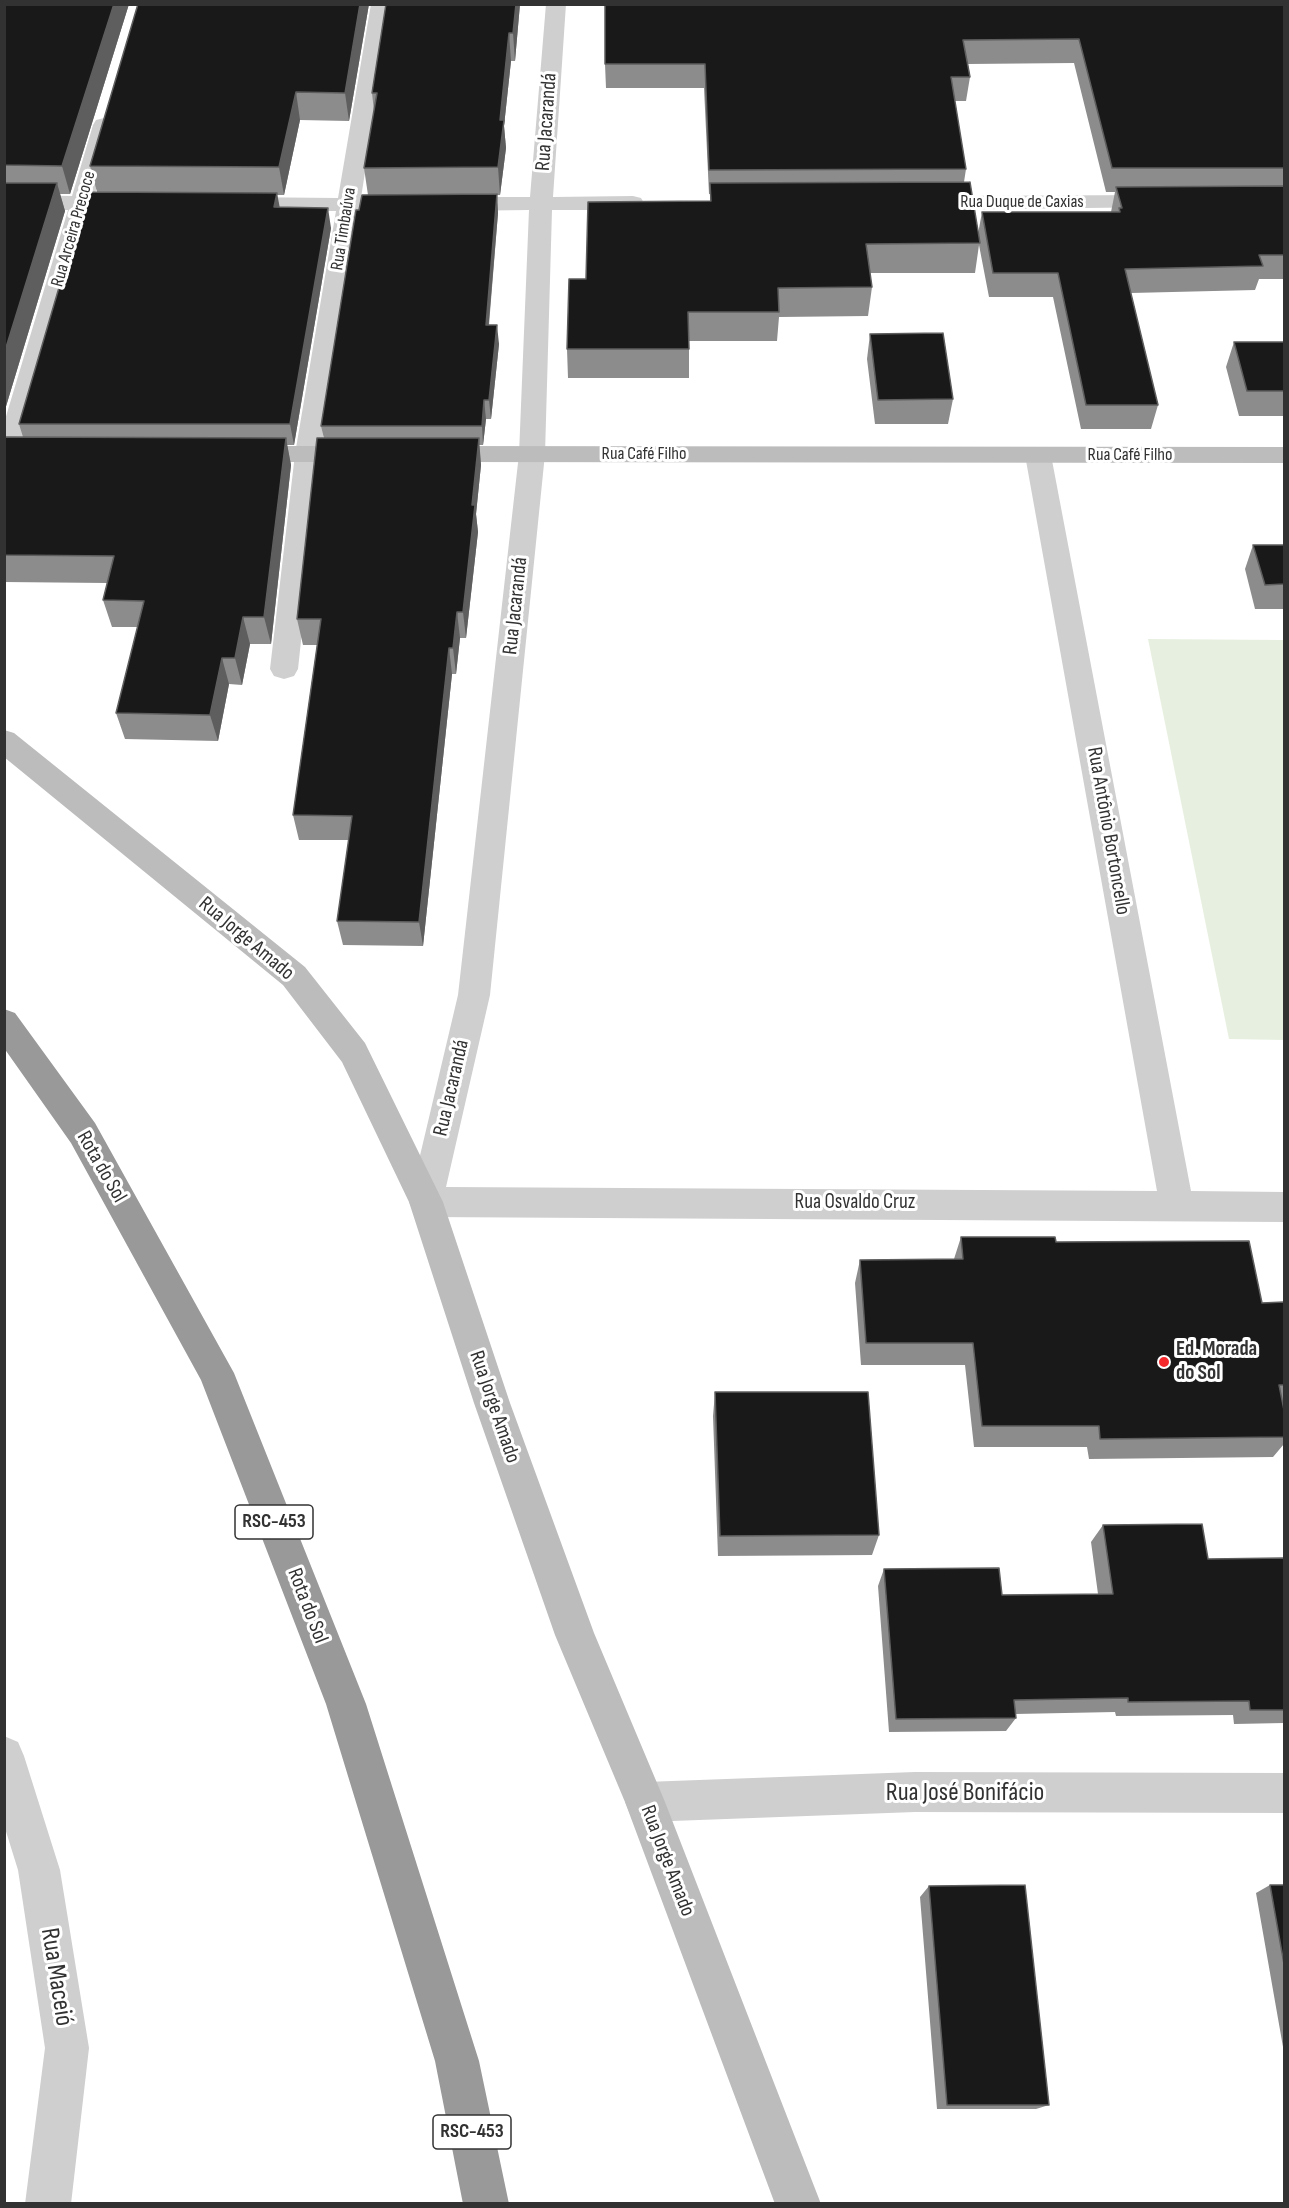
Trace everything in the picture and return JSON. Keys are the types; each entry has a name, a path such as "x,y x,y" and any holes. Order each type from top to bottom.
{"highway":[{"name":"Rota do Sol","path":"4,1022 83,1133 216,1373 346,1704 457,2061 486,2204"}],"street":[{"name":"Rua Timbaúva","path":"284,669 308,454 381,4"},
{"name":"Rua Jacarandá","path":"426,1202 474,995 532,454 541,204 556,4"},
{"name":"Rua Arceira Precoce","path":"15,454 81,204 111,104"},
{"path":"4,202 151,204"},
{"name":"Rua Duque de Caxias","path":"901,203 1177,202"},
{"path":"208,204 661,203"},
{"path":"224,454 379,454"},
{"name":"Rua Café Filho","path":"414,454 1284,455"},
{"name":"Rua Antônio Bortoncello","path":"1038,455 1177,1207"},
{"name":"Rua Jorge Amado","path":"4,741 294,976 354,1053 426,1202 492,1403 575,1635 645,1802 798,2204"},
{"name":"Rua Osvaldo Cruz","path":"426,1202 1284,1207"},
{"name":"Rua Maceió","path":"4,1756 39,1870 67,2048 48,2204"},
{"name":"Rua José Bonifácio","path":"645,1802 915,1792 1284,1793"}],"green space":[{"path":"1148,639 1284,640 1284,1040 1229,1039"}],"building":[{"path":"4,4 114,4 62,166 4,165"},
{"path":"138,4 360,4 345,93 296,92 279,167 90,166"},
{"path":"386,4 516,4 513,33 509,33 500,120 504,120 498,167 364,168 377,93 372,93"},
{"path":"605,4 1284,4 1284,168 1112,168 1079,39 963,40 970,77 951,77 966,169 709,170 705,64 605,64"},
{"path":"970,182 980,243 866,244 872,287 778,288 779,312 688,312 689,349 567,349 569,279 586,279 588,202 711,201 710,183"},
{"path":"4,183 57,183 4,354"},
{"path":"1284,186 1284,255 1259,255 1263,266 1125,269 1158,405 1086,405 1058,273 993,273 982,212 1120,212 1119,208 1122,208 1116,187"},
{"path":"87,192 277,193 274,207 328,208 290,424 19,424"},
{"path":"497,194 486,325 497,325 489,400 484,400 482,426 321,426 356,210 359,210 362,195"},
{"path":"943,333 953,399 878,400 870,334"},
{"path":"1234,342 1284,342 1284,391 1247,391"},
{"path":"4,437 286,438 264,617 243,617 235,658 222,658 210,715 116,713 144,601 103,600 114,556 4,555"},
{"path":"317,438 479,438 472,505 475,505 463,612 457,612 453,648 449,648 419,922 337,921 352,816 293,815 321,619 297,619"},
{"path":"1253,545 1284,545 1284,584 1265,585"},
{"path":"961,1237 1055,1237 1056,1242 1249,1241 1262,1303 1284,1302 1284,1385 1279,1385 1284,1410 1284,1437 1100,1439 1099,1426 982,1426 973,1343 866,1343 860,1260 963,1259"},
{"path":"715,1392 868,1392 879,1535 720,1536"},
{"path":"1202,1524 1208,1559 1284,1558 1284,1710 1250,1710 1249,1701 1128,1702 1128,1698 1014,1700 1016,1718 896,1719 884,1569 999,1568 1002,1595 1113,1594 1103,1525"},
{"path":"1025,1885 1049,2105 947,2105 929,1886"},
{"path":"1270,1885 1284,1885 1284,1964"}],"place":[{"name":"Ed. Morada do Sol","path":"1164,1362"}]}
